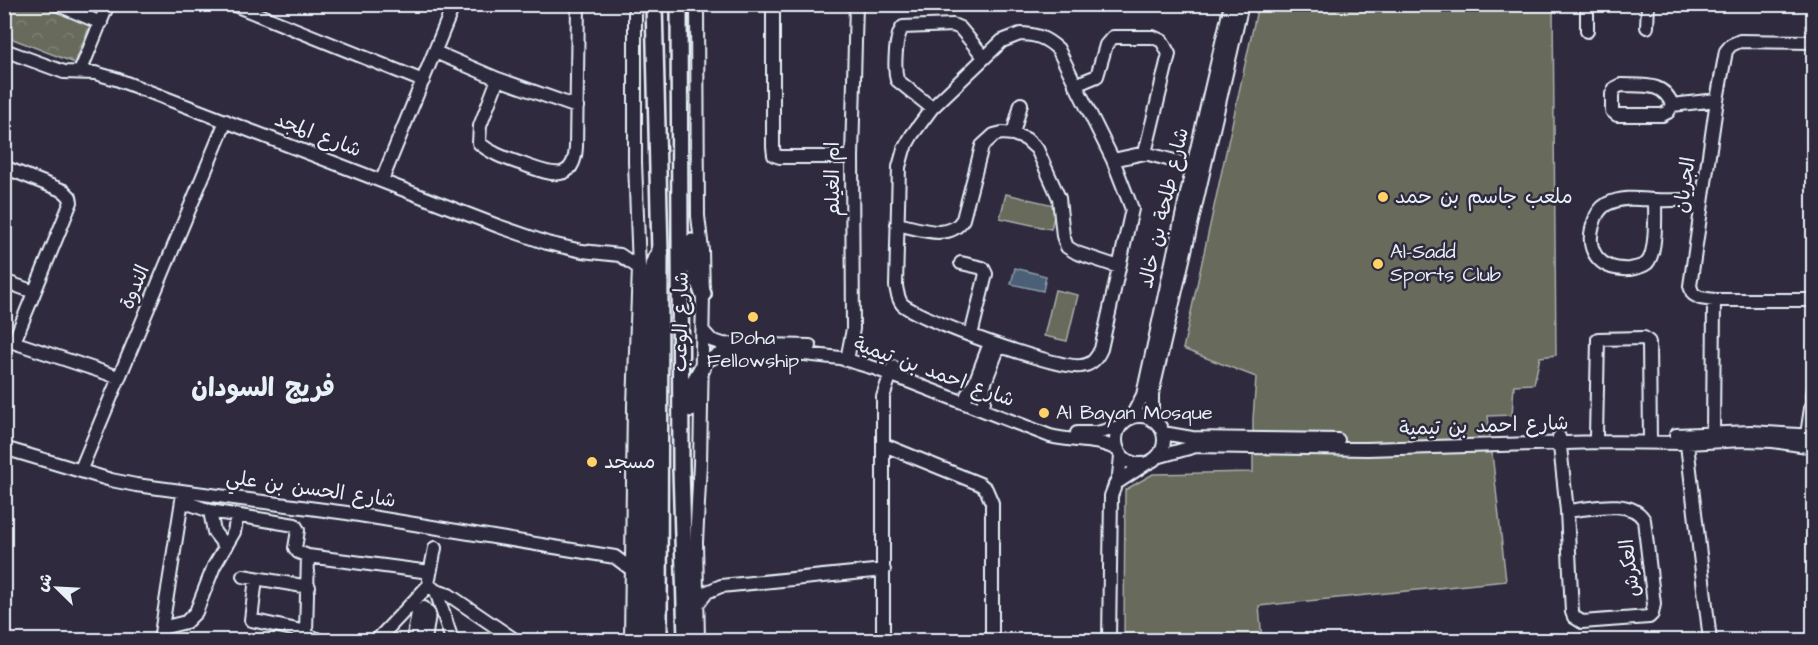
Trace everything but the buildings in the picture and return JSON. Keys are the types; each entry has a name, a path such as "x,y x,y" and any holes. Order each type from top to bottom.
{"highway":[{"path":"644,640 645,462 650,285 654,263 660,253"}],"main road":[{"name":"شارع الوعب","path":"654,4 660,253 659,640"},
{"name":"شارع الوعب","path":"680,4 681,468 686,640"},
{"path":"682,209 690,227 692,261 704,294"},
{"path":"681,468 691,439 693,384 702,368"},
{"path":"659,617 667,628 668,640"}],"street":[{"path":"56,4 101,22"},
{"path":"80,72 108,4"},
{"path":"232,4 423,81"},
{"path":"382,180 454,4"},
{"path":"498,80 480,126 479,143 493,154 554,175 569,170 574,163 576,147 578,4"},
{"path":"631,640 634,395 639,268 635,162 635,4"},
{"name":"شارع الوعب","path":"697,4 698,216 704,294 696,571 698,640"},
{"path":"773,4 772,147 774,155 780,157 852,157"},
{"name":"ام الغيلم","path":"848,356 854,321 852,157 856,4"},
{"name":"شارع طلحة بن خالد","path":"1131,418 1143,395 1231,4"},
{"name":"شارع طلحة بن خالد","path":"1152,420 1152,394 1242,4"},
{"path":"1587,4 1587,31"},
{"path":"1647,27 1648,4"},
{"path":"932,108 897,80 897,39 903,27 953,25 960,28 984,57"},
{"path":"1020,34 1037,35 1058,49 1113,160 1132,209 1101,349 1098,358 1080,367 1057,364 995,344 918,314 902,303 896,286 899,166 904,149 916,128 932,108 984,57 1002,41 1020,34"},
{"path":"1075,85 1096,76 1106,45 1113,37 1153,37 1162,41 1169,54 1145,153"},
{"name":"الجريان","path":"1814,42 1740,40 1726,51 1690,286 1693,294 1700,298 1714,300 1814,300"},
{"name":"شارع المجد","path":"4,50 56,70 95,73 116,79 547,243 582,251 620,255 639,268"},
{"path":"435,52 498,80 577,107"},
{"path":"1621,85 1656,86 1664,91 1672,105 1668,112 1662,115 1617,115 1612,111 1612,94 1615,88 1621,85"},
{"path":"1672,105 1717,100"},
{"path":"1013,134 1021,104"},
{"name":"الندوة","path":"81,469 226,121"},
{"path":"897,224 944,232 952,231 963,219 982,146 994,135 1013,134 1026,139 1037,149 1059,198 1063,236 1067,247 1077,254 1119,267"},
{"path":"1113,160 1145,153 1193,166"},
{"path":"4,167 64,191 70,197 69,206 34,292 9,340 118,377"},
{"path":"1655,200 1654,241 1647,263 1638,268 1623,269 1607,266 1594,256 1589,239 1597,214 1605,205 1624,198 1702,199"},
{"path":"620,255 639,241"},
{"path":"961,263 983,268 986,274 971,335"},
{"path":"4,280 34,292"},
{"path":"1713,433 1714,300"},
{"name":"شارع احمد بن تيمية","path":"703,331 711,340 723,344 806,346 848,356 966,395 1062,431 1090,434 1119,427"},
{"path":"1596,436 1596,343 1601,337 1644,338 1648,342 1650,439"},
{"path":"966,395 983,375 995,344"},
{"name":"شارع احمد بن تيمية","path":"702,368 712,357 720,354 848,356"},
{"path":"883,640 884,397 892,370"},
{"name":"شارع احمد بن تيمية","path":"892,370 1050,436 1072,441 1104,443 1120,453"},
{"path":"983,375 984,402"},
{"path":"1810,441 1814,389"},
{"path":"1109,640 1112,496 1120,453 1116,438 1119,427 1131,418 1138,416 1152,420 1162,433 1163,446 1153,459 1115,484"},
{"name":"شارع احمد بن تيمية","path":"1687,439 1713,433 1751,432 1810,441"},
{"name":"شارع احمد بن تيمية","path":"1162,433 1192,438 1307,438 1368,442 1650,439 1810,441"},
{"name":"شارع احمد بن تيمية","path":"1153,459 1196,446 1367,449 1559,440 1596,436 1650,439"},
{"path":"1687,439 1710,640"},
{"name":"العكرش","path":"1559,440 1567,511 1574,617 1582,622 1649,617 1654,604 1644,520 1640,513 1633,509 1614,507 1567,511"},
{"path":"884,445 980,484 990,496 992,503 992,640"},
{"name":"شارع الحسن بن علي","path":"4,448 128,483 182,495 347,513 615,557 632,569"},
{"path":"1120,453 1137,464 1153,459"},
{"path":"161,634 182,495 210,511 295,525 298,530 295,548 298,552 308,556 430,572"},
{"path":"210,511 214,532 225,546"},
{"path":"161,634 186,622 196,612 214,566 234,532 237,516"},
{"path":"438,528 430,572 432,588 452,640"},
{"path":"615,557 632,546"},
{"path":"306,633 309,587 308,556"},
{"path":"697,605 707,592 721,586 884,570"},
{"path":"696,571 707,582 721,586"},
{"path":"243,576 309,587"},
{"path":"256,578 251,620 306,633 319,640"},
{"path":"413,640 418,613 424,608 432,588"},
{"path":"377,640 432,588"},
{"path":"432,588 449,595 515,640"},
{"path":"424,608 429,614 425,640"}],"green space":[{"path":"4,5 52,5 92,20 75,63 5,36"},
{"name":"Al-Sadd Sports Club","path":"1258,5 1553,5 1556,355 1540,357 1534,384 1514,385 1512,415 1488,416 1506,581 1259,606 1262,640 1124,640 1125,490 1153,474 1253,472 1256,377 1183,349"},
{"path":"1006,194 1054,205 1055,212 1051,229 1000,218"},
{"path":"1055,290 1078,295 1067,341 1044,336"}],"water":[{"path":"1015,268 1046,276 1043,291 1011,284"}],"place":[{"name":"ملعب جاسم بن حمد","path":"1383,197"},
{"name":"Al-Sadd Sports Club","path":"1378,264"},
{"name":"Doha Fellowship","path":"753,317"},
{"name":"Al Bayan Mosque","path":"1044,413"},
{"name":"مسجد","path":"592,462"}],"district":[{"name":"فريج السودان","path":"263,388"}]}
